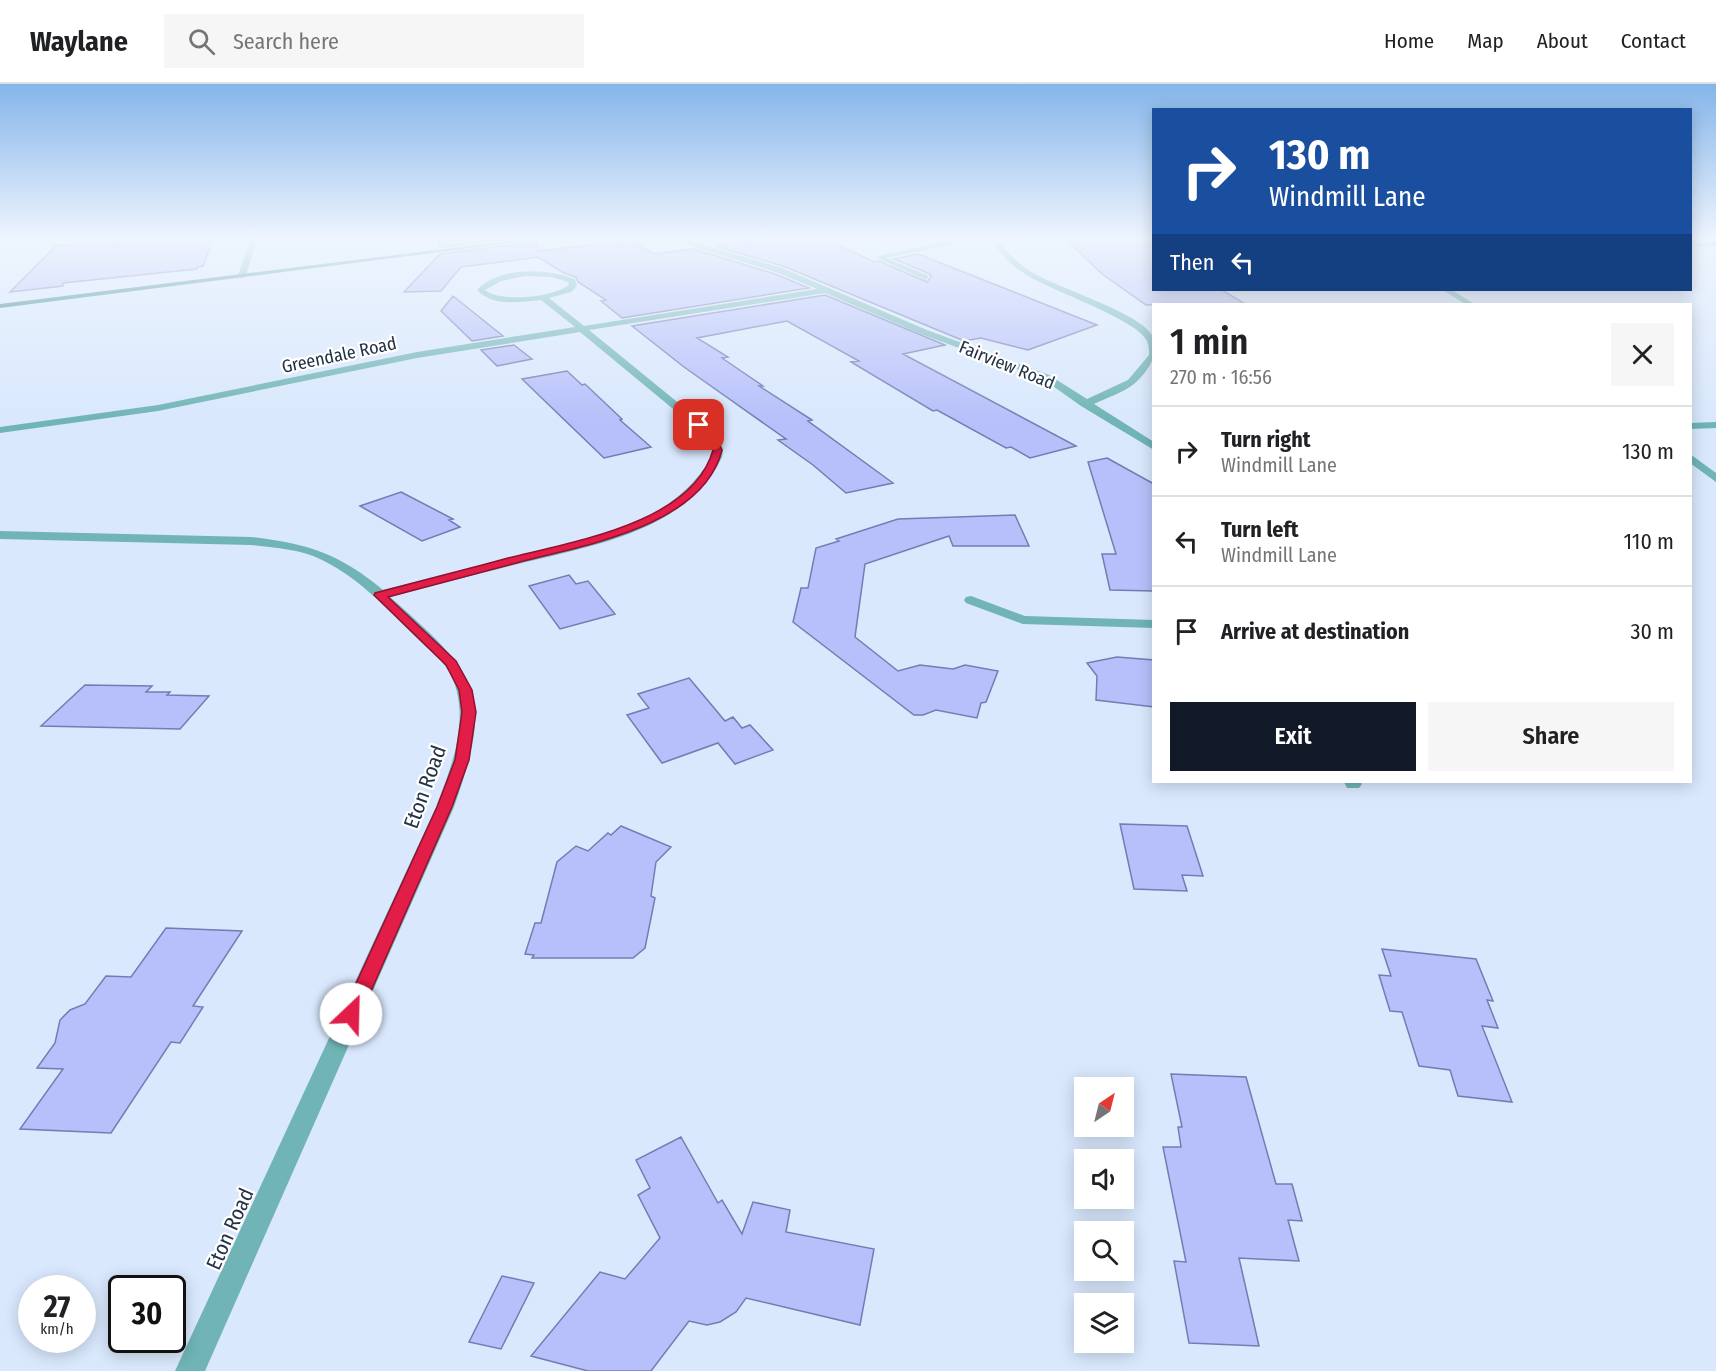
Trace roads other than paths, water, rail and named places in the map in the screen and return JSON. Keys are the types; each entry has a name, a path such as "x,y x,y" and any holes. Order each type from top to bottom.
{"main road":[{"path":"0,306 48,300"}],"street":[{"path":"380,595 622,531 672,507 696,489 705,478 718,450 699,425 547,300"},
{"name":"Greendale Road","path":"0,430 158,408 417,355 763,300"},
{"name":"Fairview Road","path":"850,300 924,332 1046,377 1152,446"},
{"path":"1082,300 1129,322 1148,335 1152,341"},
{"path":"1085,404 1131,382 1152,356"},
{"path":"1692,426 1716,425"},
{"path":"1692,460 1716,479"},
{"name":"Eton Road","path":"0,535 250,541 288,546 326,557 349,570 380,595 451,663 465,690 469,712 462,760 436,826 190,1371"},
{"path":"971,600 1023,620 1152,624"}]}
